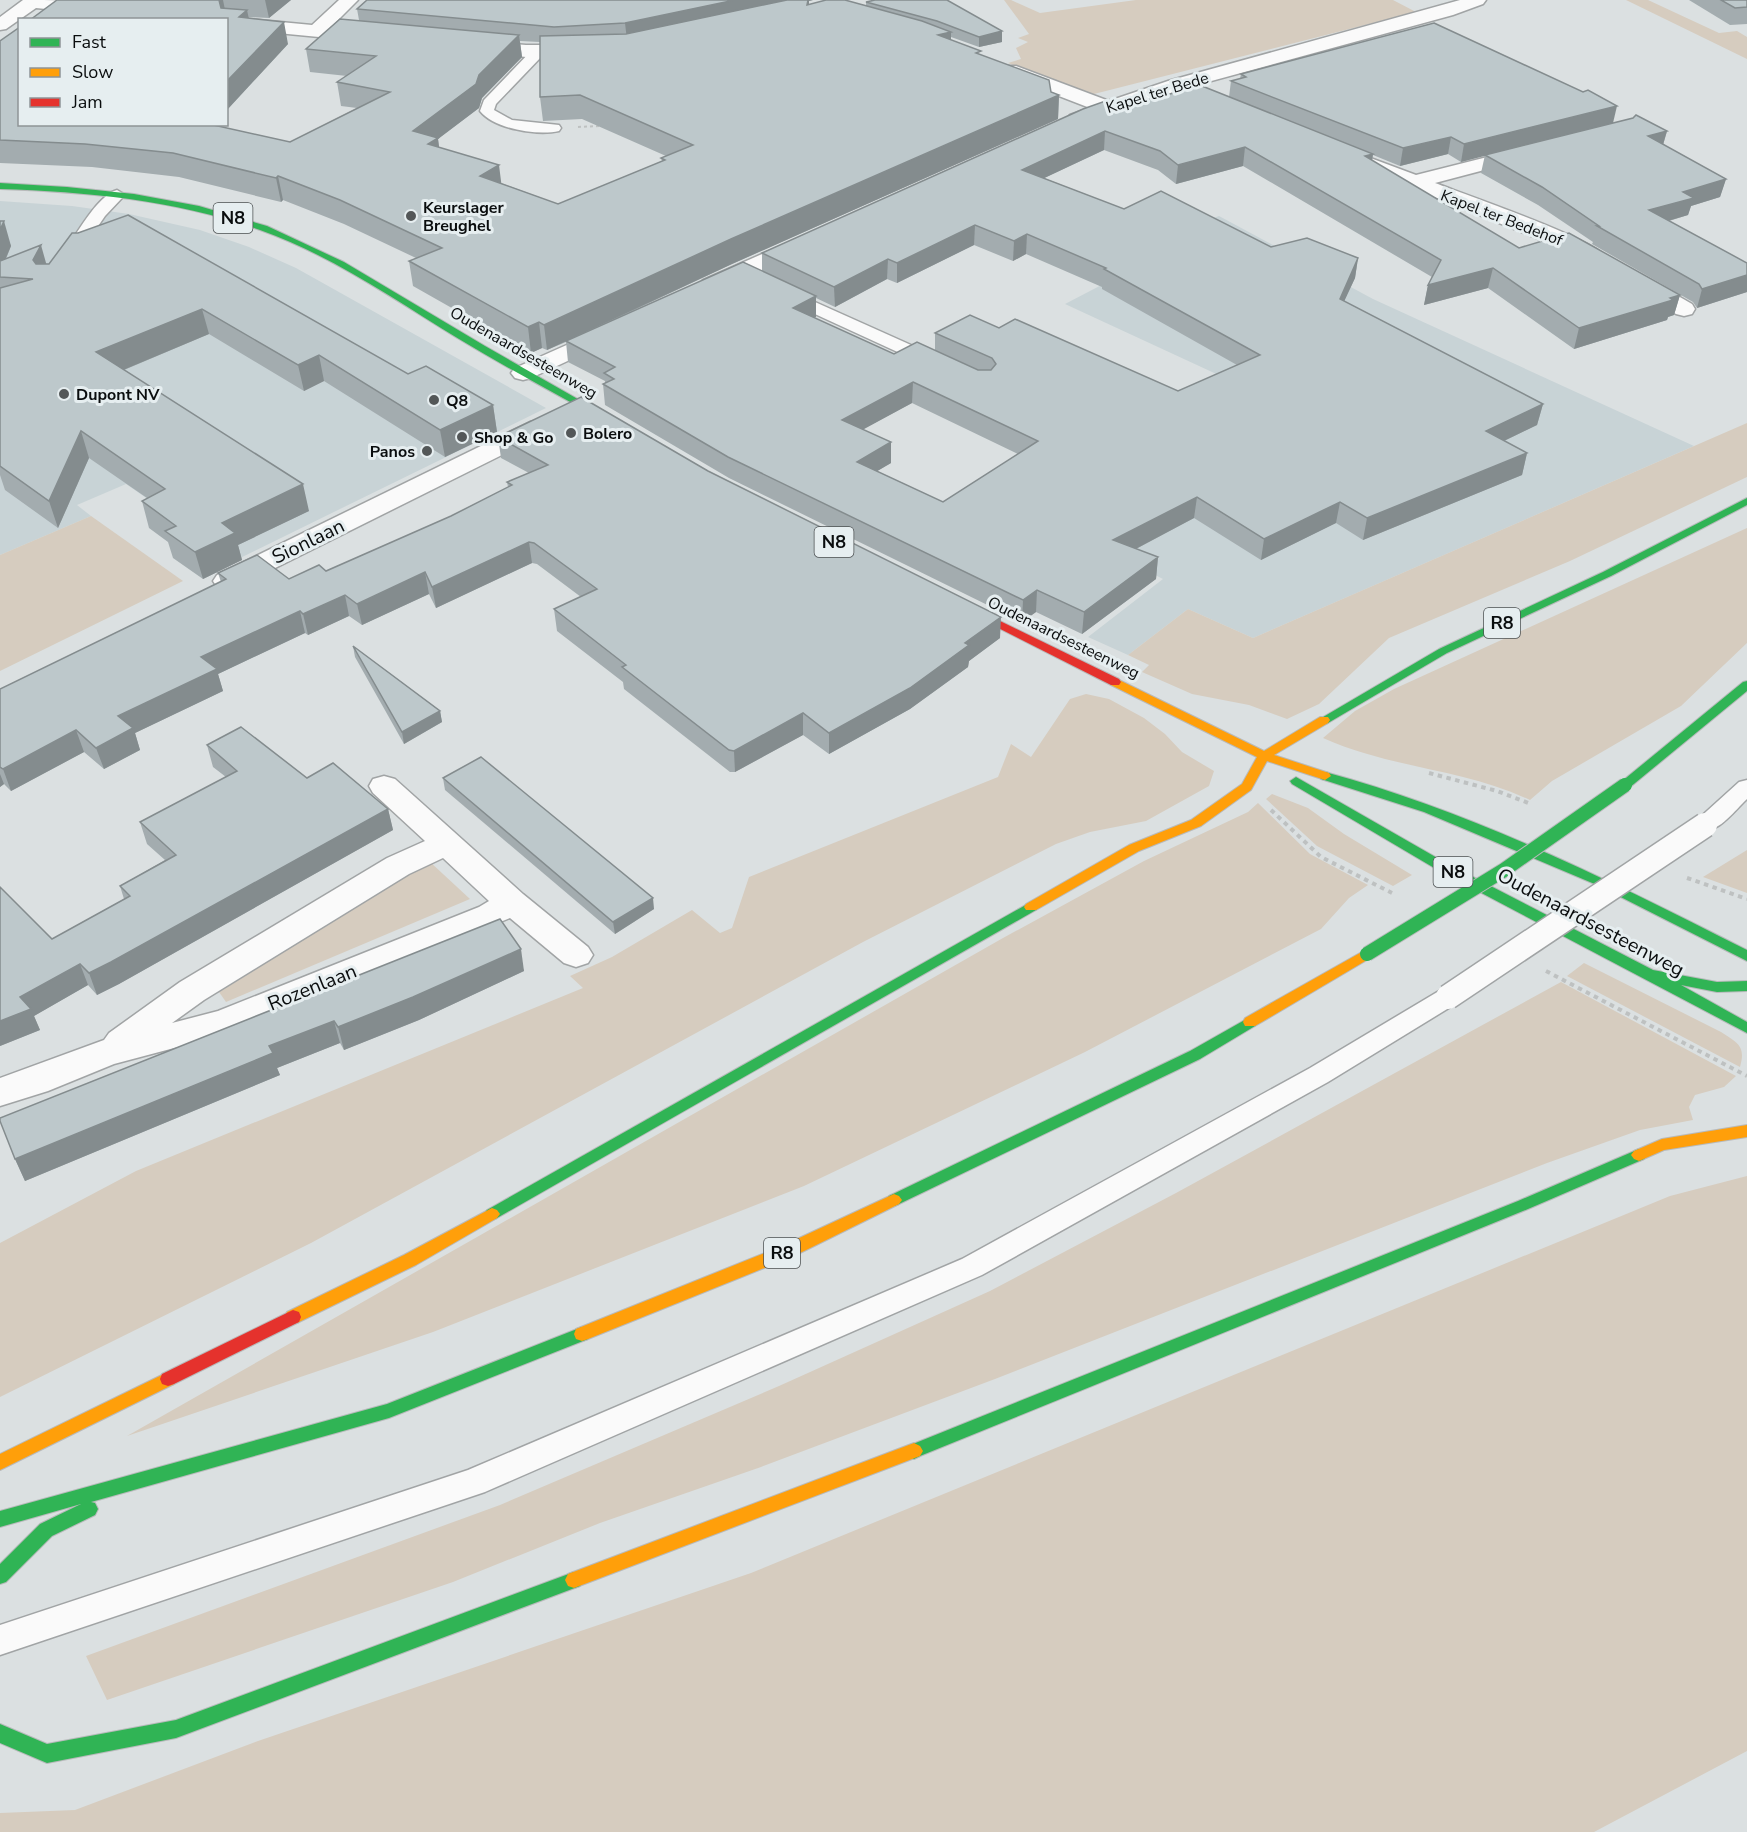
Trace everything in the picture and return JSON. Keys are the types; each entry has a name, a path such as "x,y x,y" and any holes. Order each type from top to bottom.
{"main road":[{"name":"Oudenaardsesteenweg","path":"0,186 54,188 117,195 226,216 299,242 397,296 523,373 623,428"},
{"name":"R8","path":"1264,756 1372,690 1443,651 1607,573 1747,501"},
{"name":"Oudenaardsesteenweg","path":"947,597 1264,756 1428,809 1602,882 1747,956"},
{"name":"R8","path":"163,1472 389,1410 788,1251 1195,1055 1504,870 1624,785 1747,685"},
{"name":"Oudenaardsesteenweg","path":"1264,756 1292,778 1441,866 1650,974 1747,1028"},
{"path":"0,1462 410,1260 1134,848 1196,823 1247,787 1264,756"},
{"path":"1650,974 1717,987 1747,986"},
{"path":"0,1733 47,1754 176,1729 842,1480 1512,1209 1662,1145 1747,1131"},
{"path":"0,1519 163,1472"},
{"path":"0,1576 46,1530 163,1472"}],"street":[{"path":"316,31 349,0"},
{"name":"Kapel ter Bede","path":"1058,127 1106,107 1175,85 1447,11 1477,0"},
{"path":"0,25 33,1 112,11"},
{"path":"228,22 387,38"},
{"path":"458,45 538,52 598,50"},
{"path":"992,63 1106,107"},
{"path":"1175,85 1207,98"},
{"name":"Kapel ter Bedehof","path":"1413,182 1551,146"},
{"name":"Kapel ter Bedehof","path":"1337,151 1569,243 1684,309"},
{"path":"689,295 757,280 826,233"},
{"path":"523,373 627,324"},
{"name":"Sionlaan","path":"202,593 584,405"},
{"path":"384,786 511,902 576,955"},
{"name":"Rozenlaan","path":"106,1053 192,991 398,866 447,843"},
{"name":"Rozenlaan","path":"0,1092 106,1053 226,1022 491,915 511,902"}],"lane":[{"path":"538,52 489,103 488,111 493,118 506,122 554,128"},
{"path":"62,266 99,213 117,195"},
{"path":"757,280 952,371"},
{"path":"0,1640 474,1482 972,1267 1319,1075 1448,997 1704,825 1747,787"}],"path":[{"path":"554,128 611,125"}],"shaded area":[{"path":"1004,0 1011,0 1040,13 1136,0 1393,0 1416,12 1094,94 1075,90 1008,63 1021,59 1016,48 1028,42 1018,38 1029,34"},
{"path":"1626,0 1648,0 1719,33 1737,31 1747,37 1747,59"},
{"path":"0,201 72,206 129,214 200,230 249,247 296,268 546,408 236,560 126,484 77,505 91,516 0,555"},
{"path":"1219,216 1373,299 1694,446 1253,638 1188,609 1128,655 1088,637 1163,579 984,488 1225,378 1065,304 1213,227 1205,221"},
{"path":"1747,423 1747,477 1570,561 1389,638 1319,704 1287,719 1249,705 1192,694 1142,672 1149,665 1128,655 1188,609 1253,638"},
{"path":"91,516 183,581 0,671 0,555"},
{"path":"1747,528 1747,643 1681,706 1552,781 1530,800 1480,781 1374,756 1323,738 1355,711 1394,689"},
{"path":"1086,694 1109,699 1144,718 1165,734 1182,752 1214,771 1209,786 1146,821 1090,832 1056,844 863,942 311,1243 0,1397 0,1243 136,1171 583,988 570,976 612,957 692,910 720,933 732,928 749,877 998,777 1011,744 1031,757 1070,699"},
{"path":"1272,794 1308,808 1344,834 1412,875 1393,886 1317,846 1266,799"},
{"path":"1258,803 1310,854 1368,885 1349,898 1321,929 1085,1052 804,1186 433,1332 127,1436 1003,938 1144,861 1248,812"},
{"path":"1747,850 1747,893 1703,877"},
{"path":"429,861 470,899 226,1002 219,992"},
{"path":"1584,963 1732,1039 1741,1050 1740,1067 1567,976"},
{"path":"1561,982 1736,1076 1724,1087 1695,1095 1689,1107 1693,1120 1640,1130 1547,1163 995,1379 761,1467 600,1523 453,1582 107,1700 86,1656 500,1505 779,1386 990,1291 1176,1193"},
{"path":"1747,1176 1747,1751 1594,1832 0,1832 0,1813 75,1810 258,1741 751,1573 1670,1196"}],"building":[{"path":"57,0 219,0 221,8 247,10 239,17 284,22 228,80 228,18 33,18"},
{"path":"367,0 735,0 625,23 554,27 357,9"},
{"path":"787,0 808,0 807,5 826,0 845,0 922,21 951,32 938,35 981,51 976,53 1049,80 1051,92 1059,95 731,239 544,325 539,322 528,327 409,261 442,248 340,200 278,176 276,178 173,153 85,144 0,140 0,41 18,28 18,126 218,126 290,142 390,92 337,82 376,56 306,49 340,19 519,35 479,75 476,84 413,131 438,138 428,144 499,165 480,176 558,204 665,160 661,158 693,145 580,95 540,97 540,36 626,34"},
{"path":"947,0 1002,31 979,37 937,21 866,2"},
{"path":"1721,0 1747,0 1747,7 1735,8"},
{"path":"1434,23 1583,92 1588,90 1617,106 1464,144 1451,137 1403,148 1231,81 1246,77 1241,74"},
{"path":"1202,86 1373,154 1365,156 1519,248 1569,233 1680,295 1670,298 1673,300 1579,328 1493,268 1428,285 1441,260 1245,147 1178,165 1160,151 1105,131 1022,170 1124,209 1161,191 1271,247 1307,238 1358,258 1340,299 1543,404 1486,431 1527,453 1367,518 1340,502 1264,539 1197,497 1113,540 1158,557 1084,612 1037,590 1023,600 728,457 603,384 614,379 604,373 615,367 566,341 743,262 816,296 793,308 894,354 917,342 978,370 991,370 996,364 992,358 935,333 970,315 999,328 1015,319 1178,391 1260,355 1104,269 1106,268 1027,234 1014,241 975,225 897,263 888,259 834,287 762,253 1083,109 1111,99 1122,106","holes":["913,382 1038,441 943,502 857,462 891,442 842,420"]},
{"path":"1636,115 1667,131 1648,136 1726,179 1683,192 1694,198 1649,210 1747,263 1747,275 1702,289 1699,284 1597,226 1599,226 1542,187 1485,155 1633,118"},
{"name":"Dupont NV","path":"128,215 408,374 426,366 493,405 440,430 319,355 298,365 202,309 96,352 303,484 222,523 235,533 195,552 165,531 176,526 142,501 165,489 81,431 49,501 0,466 0,288 33,279 0,277 0,261 41,245 33,260 36,264 49,264 72,233 78,233"},
{"path":"581,397 708,471 1001,617 965,643 969,645 910,688 829,733 803,713 734,751 729,750 622,667 626,665 554,609 597,589 534,543 529,542 432,587 425,572 357,604 345,595 303,614 300,611 201,657 217,669 118,716 133,728 96,748 76,730 3,769 0,767 0,689 226,579 218,573 257,555 289,579 319,565 326,571 451,516 512,485 507,482 548,465 498,437"},
{"path":"353,646 440,711 402,732"},
{"path":"241,727 307,778 333,763 388,809 111,962 89,973 80,964 20,997 31,1009 0,1021 0,887 52,939 130,896 120,886 176,855 140,822 237,771 207,745"},
{"path":"481,757 653,898 613,922 443,778"},
{"path":"500,919 521,949 413,997 338,1027 334,1021 269,1046 273,1053 15,1159 0,1118"}],"traffic: fast":[{"path":"0,186 67,189 134,196 232,217 264,228 341,264 481,348 613,422"},
{"path":"1324,720 1443,651 1607,574 1747,501"},
{"path":"1625,785 1747,685"},
{"path":"1325,776 1429,809 1602,882 1747,956"},
{"path":"1296,781 1441,866 1650,974 1747,1028"},
{"path":"1367,954 1504,870 1625,785"},
{"path":"492,1214 1031,907"},
{"path":"1650,974 1717,987 1747,986"},
{"path":"894,1200 1195,1055 1250,1022"},
{"path":"914,1451 1523,1205 1639,1155"},
{"path":"0,1519 389,1411 582,1334"},
{"path":"0,1576 46,1530 89,1509"},
{"path":"0,1733 47,1754 176,1729 574,1580"}],"traffic: slow":[{"path":"1115,682 1264,756 1325,776"},
{"path":"1031,907 1134,848 1196,823 1247,787 1264,756 1324,720"},
{"path":"1250,1022 1367,954"},
{"path":"1639,1155 1662,1145 1747,1131"},
{"path":"582,1334 788,1251 894,1200"},
{"path":"293,1317 410,1260 492,1214"},
{"path":"0,1462 168,1379"},
{"path":"574,1580 914,1451"}],"traffic: jam":[{"path":"961,605 1115,682"},
{"path":"168,1379 293,1317"}],"place":[{"name":"Keurslager Breughel","path":"411,216"},
{"name":"Dupont NV","path":"64,394"},
{"name":"Q8","path":"434,400"},
{"name":"Bolero","path":"571,433"},
{"name":"Shop & Go","path":"462,437"},
{"name":"Panos","path":"427,451"}]}
